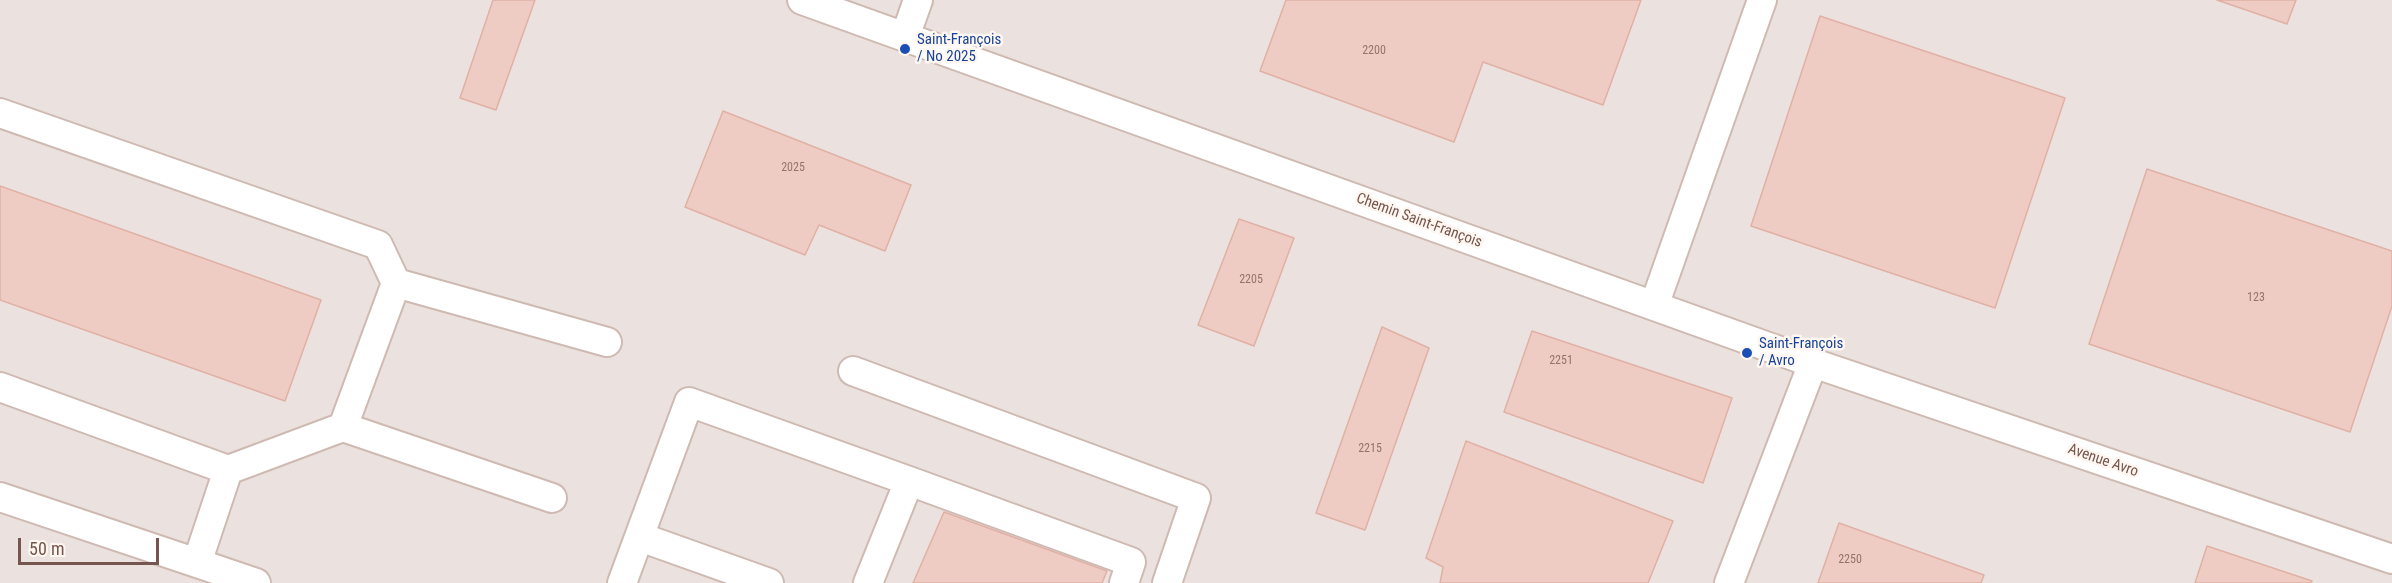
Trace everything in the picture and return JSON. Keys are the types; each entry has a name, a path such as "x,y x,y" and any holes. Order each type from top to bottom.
{"street":[{"name":"Chemin Saint-François","path":"802,0 1813,363"},
{"path":"905,37 918,0"},
{"path":"1654,306 1762,0"},
{"path":"0,113 378,245 396,283 343,426"},
{"path":"396,283 607,342"},
{"path":"1729,583 1813,363"},
{"name":"Avenue Avro","path":"1813,363 2392,559"},
{"path":"852,371 1196,498 1167,583"},
{"path":"0,387 228,470 343,426 552,498"},
{"path":"622,583 689,402 1131,562 1124,583"},
{"path":"197,563 228,470"},
{"path":"868,583 909,481"},
{"path":"0,497 256,583"},
{"path":"640,537 769,583"}],"shaded area":[{"path":"0,0 2392,0 2392,583 0,583"}],"building":[{"path":"493,0 535,0 496,110 460,98"},
{"path":"1286,0 1641,0 1603,105 1483,62 1454,142 1260,71"},
{"path":"2217,0 2296,0 2287,24"},
{"path":"1820,16 2065,98 1995,308 1751,226"},
{"path":"723,111 911,185 885,251 819,225 805,255 685,207"},
{"path":"2147,169 2392,251 2392,306 2350,432 2089,344"},
{"path":"0,186 321,300 285,401 0,300"},
{"path":"1239,219 1294,238 1254,346 1198,325"},
{"path":"1382,327 1429,348 1365,530 1316,513"},
{"path":"1532,331 1732,398 1703,483 1504,412"},
{"path":"1466,441 1673,521 1648,583 1440,583 1443,567 1426,558"},
{"path":"944,512 1107,571 1102,583 913,583"},
{"path":"1839,523 1984,575 1981,583 1818,583"},
{"path":"2207,546 2312,581 2311,583 2195,583"}],"place":[{"name":"Saint-François / No 2025","path":"905,49"},
{"name":"Saint-François / Avro","path":"1747,353"}]}
